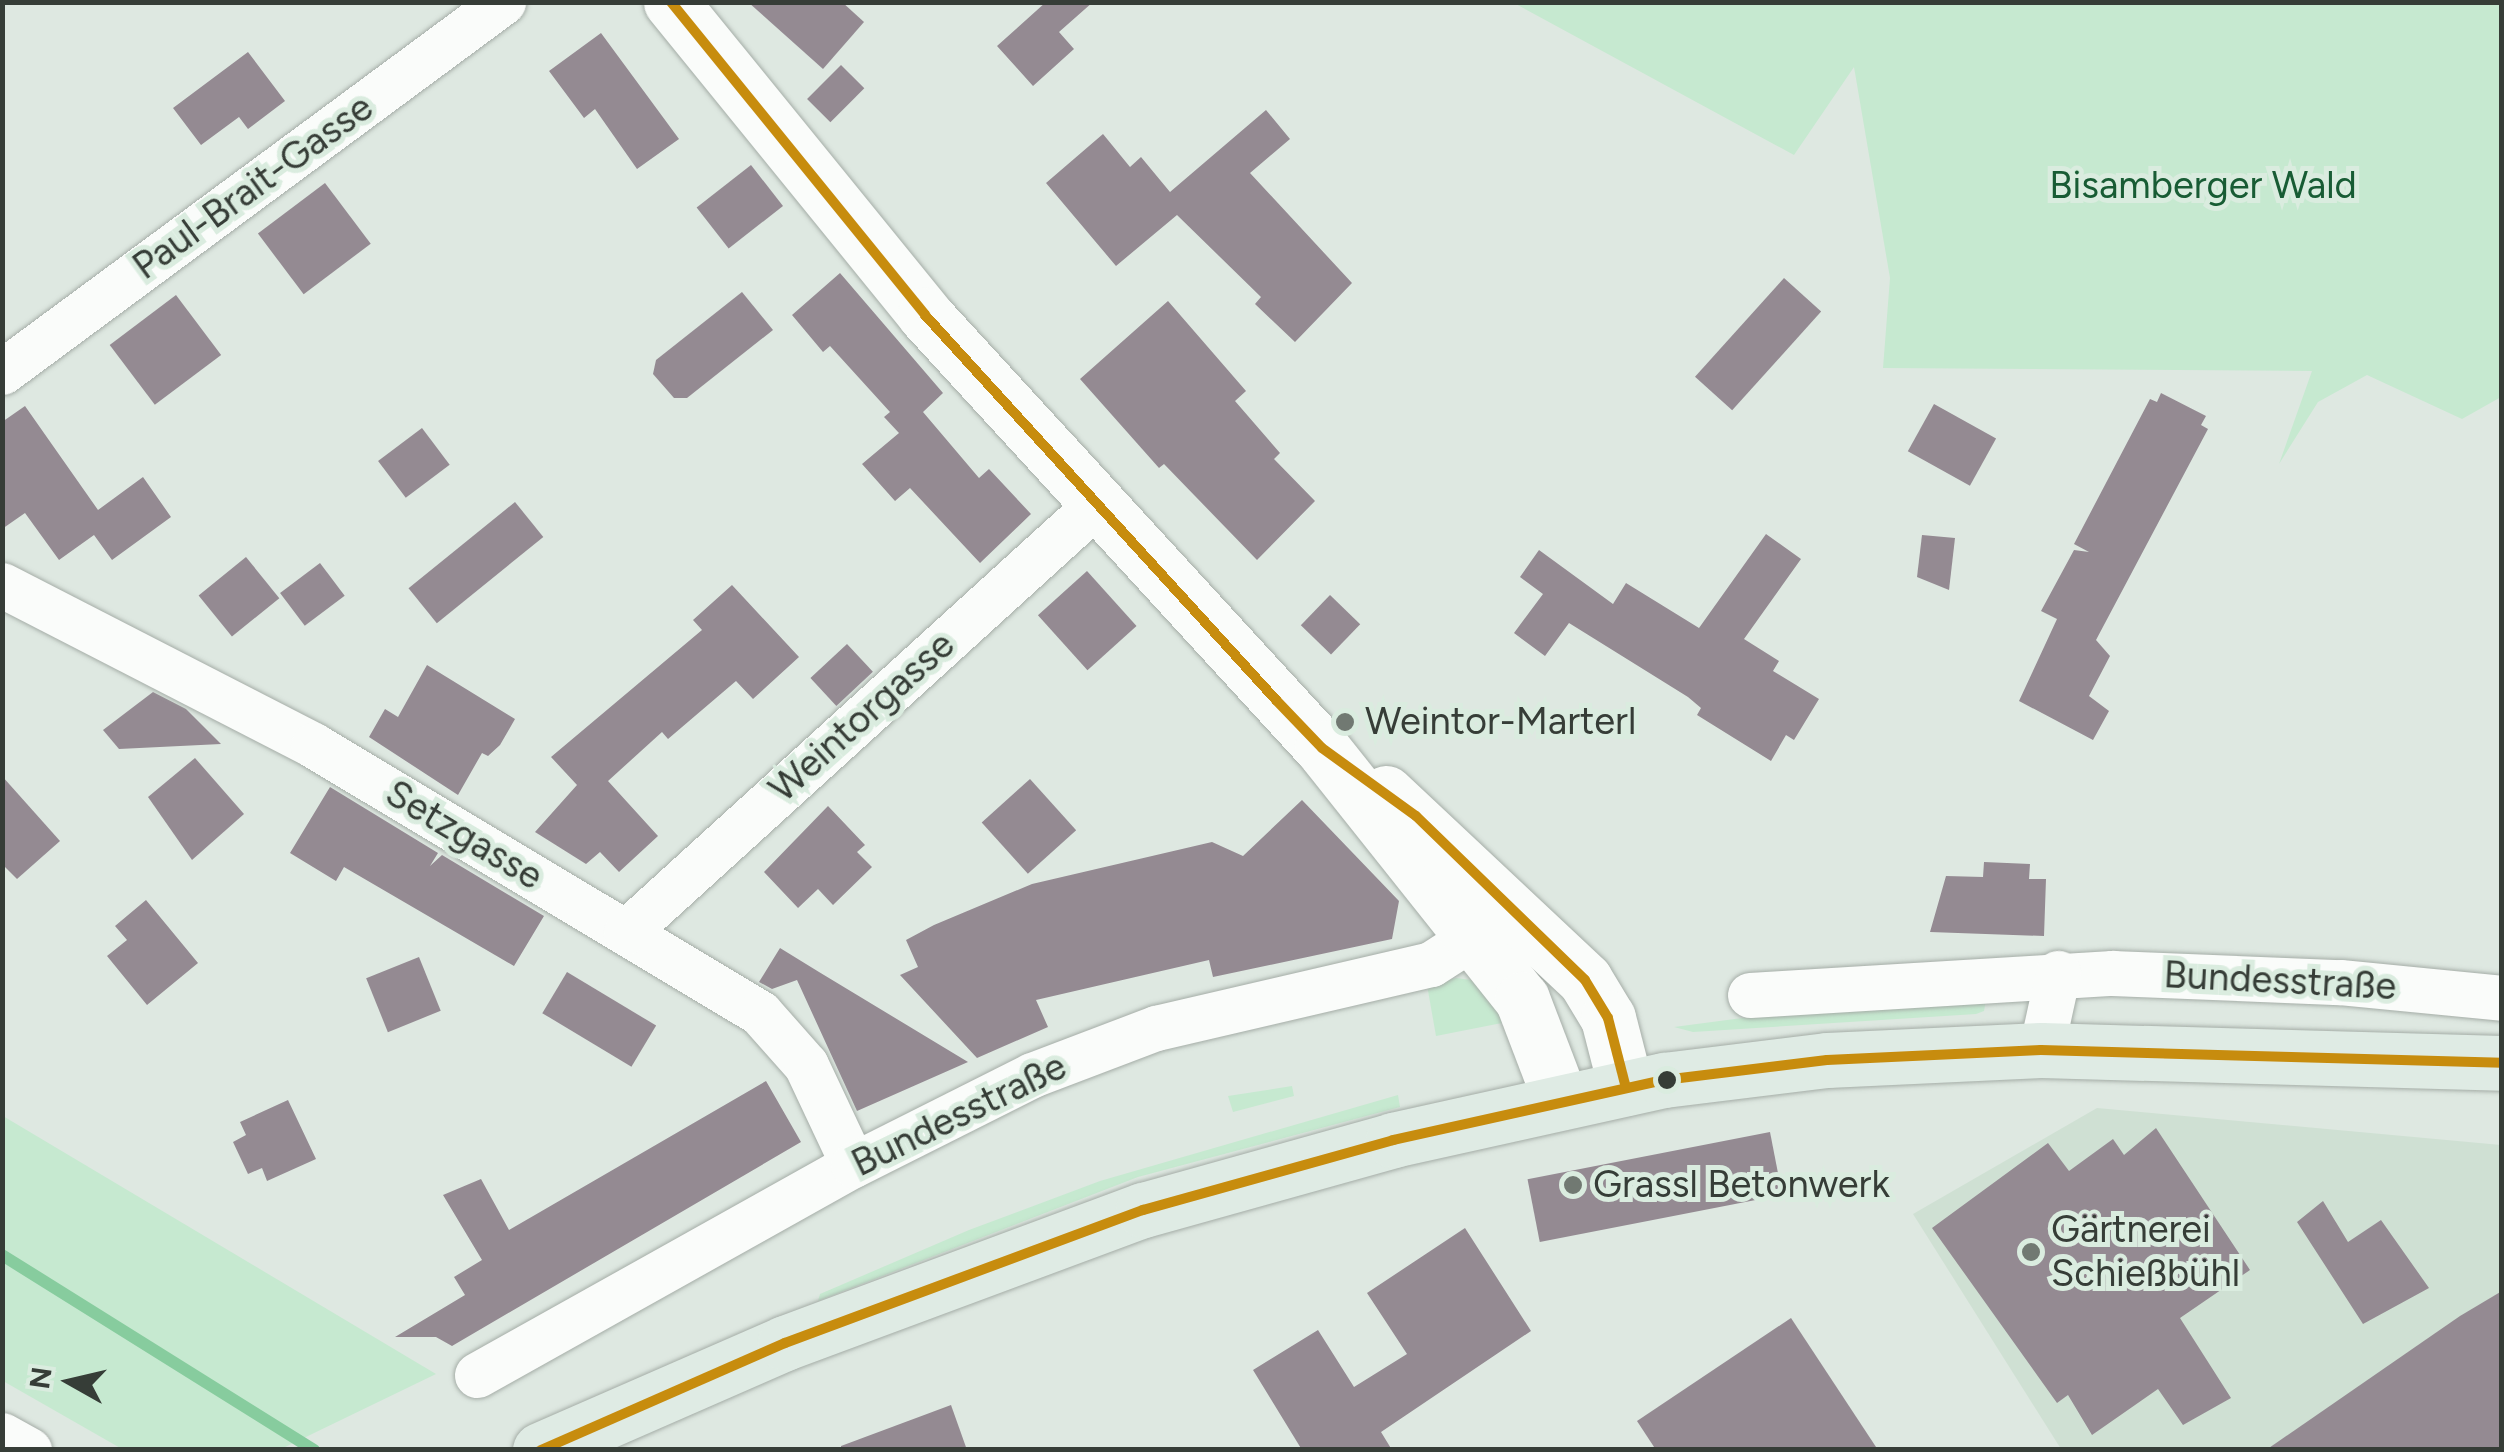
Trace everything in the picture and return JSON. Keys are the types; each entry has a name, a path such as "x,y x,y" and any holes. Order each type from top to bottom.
{"main road":[{"path":"671,2 925,315 1322,748 1531,1014 1561,1102"},
{"path":"1322,748 1416,816 1585,980 1608,1018 1626,1088"},
{"path":"540,1450 785,1343 1046,1243 1234,1182 1626,1088 1828,1060 2041,1050 2502,1062"}],"street":[{"name":"Paul-Brait-Gasse","path":"2,372 504,2"},
{"name":"Weintorgasse","path":"626,932 1098,503"},
{"name":"Setzgasse","path":"2,584 313,744 626,932 778,1029 806,1065 854,1165"},
{"name":"Bundesstraße","path":"477,1375 854,1165 1032,1075 1156,1028 1430,964 1473,937"},
{"name":"Bundesstraße","path":"1750,995 2058,973 2340,982 2502,998"},
{"path":"2041,1050 2058,973"},
{"path":"2,1435 29,1450"}],"shaded area":[{"path":"2097,1108 2501,1145 2501,1449 2061,1449 1913,1214"}],"green space":[{"name":"Bisamberger Wald","path":"1514,3 2501,3 2501,397 2462,419 2367,375 2318,402 2279,464 2312,371 1883,368 1890,278 1854,67 1794,155"},
{"path":"1456,978 1479,981 1512,1021 1436,1036 1427,985"},
{"path":"1986,1000 1984,1011 1976,1014 1693,1032 1674,1027 1856,1003"},
{"path":"1292,1086 1294,1096 1233,1112 1228,1096"},
{"path":"1398,1095 1400,1107 1138,1177 818,1301 820,1294 969,1230 1100,1181"},
{"path":"3,1116 436,1374 279,1450 122,1449 3,1381"}],"building":[{"path":"748,2 842,2 864,22 823,69"},
{"path":"1046,2 1093,2 1059,32 1074,49 1033,86 997,46"},
{"path":"601,33 679,139 637,169 595,109 584,118 549,71"},
{"path":"248,52 285,101 248,129 239,117 201,145 173,108"},
{"path":"841,65 864,88 830,122 807,99"},
{"path":"1266,110 1290,139 1250,173 1352,283 1295,342 1255,304 1261,297 1177,215 1116,266 1046,183 1103,134 1130,167 1141,157 1170,192"},
{"path":"751,165 783,206 729,248 697,207"},
{"path":"325,183 371,244 304,294 258,234"},
{"path":"840,273 943,393 923,412 979,478 989,469 1031,514 980,563 910,488 895,501 862,464 899,433 884,417 890,412 830,346 823,352 792,315"},
{"path":"1784,278 1821,311 1732,410 1695,377"},
{"path":"742,292 773,330 687,398 674,398 653,374 656,360"},
{"path":"176,295 221,355 155,405 110,345"},
{"path":"1168,301 1246,391 1235,401 1280,453 1274,459 1315,501 1257,560 1164,464 1159,468 1080,379"},
{"path":"2161,393 2206,416 2201,425 2208,429 2096,640 2110,656 2089,696 2109,711 2093,740 2019,701 2057,619 2041,611 2074,550 2089,552 2074,544 2150,399 2157,402"},
{"path":"1934,404 1996,438 1970,486 1908,451"},
{"path":"25,406 98,510 143,477 171,517 112,560 94,535 59,560 25,513 2,529 2,422"},
{"path":"422,428 450,465 406,498 378,461"},
{"path":"515,502 543,537 437,623 409,588"},
{"path":"1766,534 1801,559 1744,639 1779,661 1773,671 1819,699 1794,740 1786,735 1771,761 1697,715 1701,708 1688,697 1569,623 1545,656 1514,633 1543,594 1520,577 1539,550 1613,604 1626,583 1699,628"},
{"path":"1922,535 1955,538 1949,590 1917,577"},
{"path":"246,557 279,598 232,637 199,595"},
{"path":"320,563 345,596 305,626 280,593"},
{"path":"1087,571 1137,626 1087,670 1038,615"},
{"path":"732,585 799,657 753,699 736,681 668,739 662,732 608,781 658,836 619,872 600,852 586,864 535,832 577,785 551,757 702,630 693,620"},
{"path":"1330,595 1360,624 1331,654 1301,625"},
{"path":"847,644 873,672 836,706 810,678"},
{"path":"427,665 515,719 500,745 488,756 482,753 458,795 369,737 385,709 398,717"},
{"path":"153,692 186,709 221,744 119,749 103,730"},
{"path":"195,758 244,814 192,860 148,797"},
{"path":"2,776 60,841 17,879 2,864"},
{"path":"1030,779 1076,830 1028,874 982,822"},
{"path":"330,787 438,853 430,866 442,855 544,916 514,966 344,867 336,881 290,853"},
{"path":"1302,800 1399,901 1392,939 1213,977 1209,960 1036,1000 1048,1027 977,1058 900,975 918,967 906,940 934,925 1032,884 1212,842 1243,856"},
{"path":"828,806 865,845 857,852 872,867 833,905 818,889 798,908 764,872"},
{"path":"1984,862 2030,864 2029,879 2046,879 2044,936 1930,932 1946,876 1983,877"},
{"path":"146,900 198,963 147,1005 107,956 127,940 115,926"},
{"path":"780,948 968,1062 857,1111 797,980 772,989 759,982"},
{"path":"419,957 441,1011 388,1032 366,978"},
{"path":"567,972 656,1026 631,1067 542,1013"},
{"path":"766,1081 801,1142 452,1346 436,1337 395,1337 465,1295 454,1277 482,1260 443,1195 481,1179 509,1230"},
{"path":"288,1100 316,1159 267,1181 262,1168 248,1174 233,1142 246,1135 240,1122"},
{"path":"2156,1128 2250,1270 2180,1318 2231,1398 2183,1425 2158,1389 2092,1435 2068,1395 2057,1403 1932,1228 2048,1143 2069,1171 2113,1139 2124,1155"},
{"path":"1770,1132 1782,1195 1540,1242 1528,1179"},
{"path":"2323,1201 2348,1242 2381,1220 2429,1288 2363,1324 2297,1222"},
{"path":"1465,1228 1531,1331 1381,1432 1392,1450 1302,1450 1253,1370 1318,1330 1354,1387 1407,1354 1367,1293"},
{"path":"2502,1291 2502,1450 2266,1450 2460,1316"},
{"path":"1791,1318 1878,1450 1656,1450 1637,1421"},
{"path":"951,1405 967,1450 841,1450 841,1446"}],"waterway":[{"path":"2,1255 314,1450"}],"transit line":[{"path":"671,2 925,315 1276,700 1322,748 1416,816 1585,980 1608,1018 1626,1088"},
{"path":"541,1450 785,1343 1143,1210 1393,1140 1664,1080 1827,1060 2041,1050 2502,1063"}],"place":[{"name":"Weintor-Marterl","path":"1345,722"},
{"name":"Grassl Betonwerk","path":"1573,1185"},
{"name":"Gärtnerei Schießbühl","path":"2031,1252"}]}
